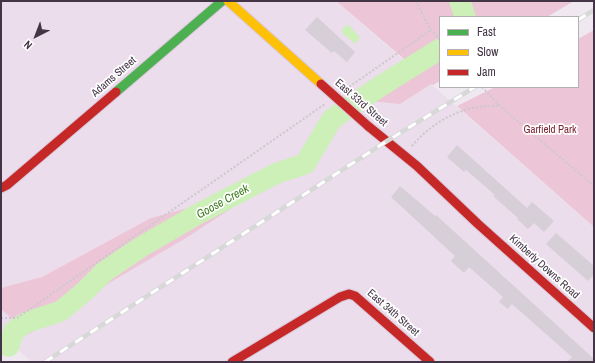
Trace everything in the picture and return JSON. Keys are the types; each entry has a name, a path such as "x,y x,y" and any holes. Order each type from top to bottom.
{"street":[{"name":"Adams Street","path":"1,188 22,172 222,1"},
{"name":"East 33rd Street","path":"228,1 368,126 404,156 478,224"},
{"name":"Kimberly Downs Road","path":"478,224 594,328"},
{"name":"East 34th Street","path":"232,362 340,296 350,294 355,296 430,362"}],"path":[{"path":"416,1 431,30 439,39"},
{"path":"345,89 431,30"},
{"path":"483,88 500,106 594,186"},
{"path":"1,318 17,318 326,103"},
{"path":"404,156 419,139 437,124 461,110 485,105 500,106"}],"shaded area":[{"path":"1,1 336,1 594,227 594,362 32,362 1,335"},
{"path":"346,25 348,25 360,37 355,44 341,32"},
{"path":"1,335 15,347 1,356"}],"green space":[{"path":"336,1 574,1 549,16 439,16 439,82 433,85 431,84 400,104 370,101 418,71"},
{"name":"Garfield Park","path":"594,30 594,227 457,106 493,88 579,88 579,38"},
{"path":"236,195 232,208 186,238 109,283 29,334 1,309 1,288 42,277 151,218"}],"building":[{"path":"317,17 355,52 347,62 334,51 332,53 305,30"},
{"path":"457,145 527,208 532,202 554,221 544,232 534,223 528,229 493,196 495,195 466,170 464,172 447,157"},
{"path":"400,186 435,216 436,215 594,359 594,362 567,362 572,357 512,304 508,309 499,302 503,297 469,267 464,273 451,261 455,256 391,197"},
{"path":"556,233 594,266 594,274 588,281 546,244"}],"waterway":[{"name":"Goose Creek","path":"460,1 465,16"},
{"name":"Goose Creek","path":"1,344 9,346 14,331 25,323 61,311 85,291 104,272 141,247 196,215 277,173 305,164 332,119 379,87 439,50"}],"railway":[{"path":"579,19 594,10"},
{"path":"45,362 387,141 473,88"}],"traffic: fast":[{"path":"116,92 222,1"}],"traffic: slow":[{"path":"228,1 321,84"}],"traffic: jam":[{"path":"321,84 368,126"},
{"path":"1,188 7,185 116,92"},
{"path":"368,126 417,166 478,224 594,328"},
{"path":"232,362 340,297 349,294 355,296 430,362"}]}
